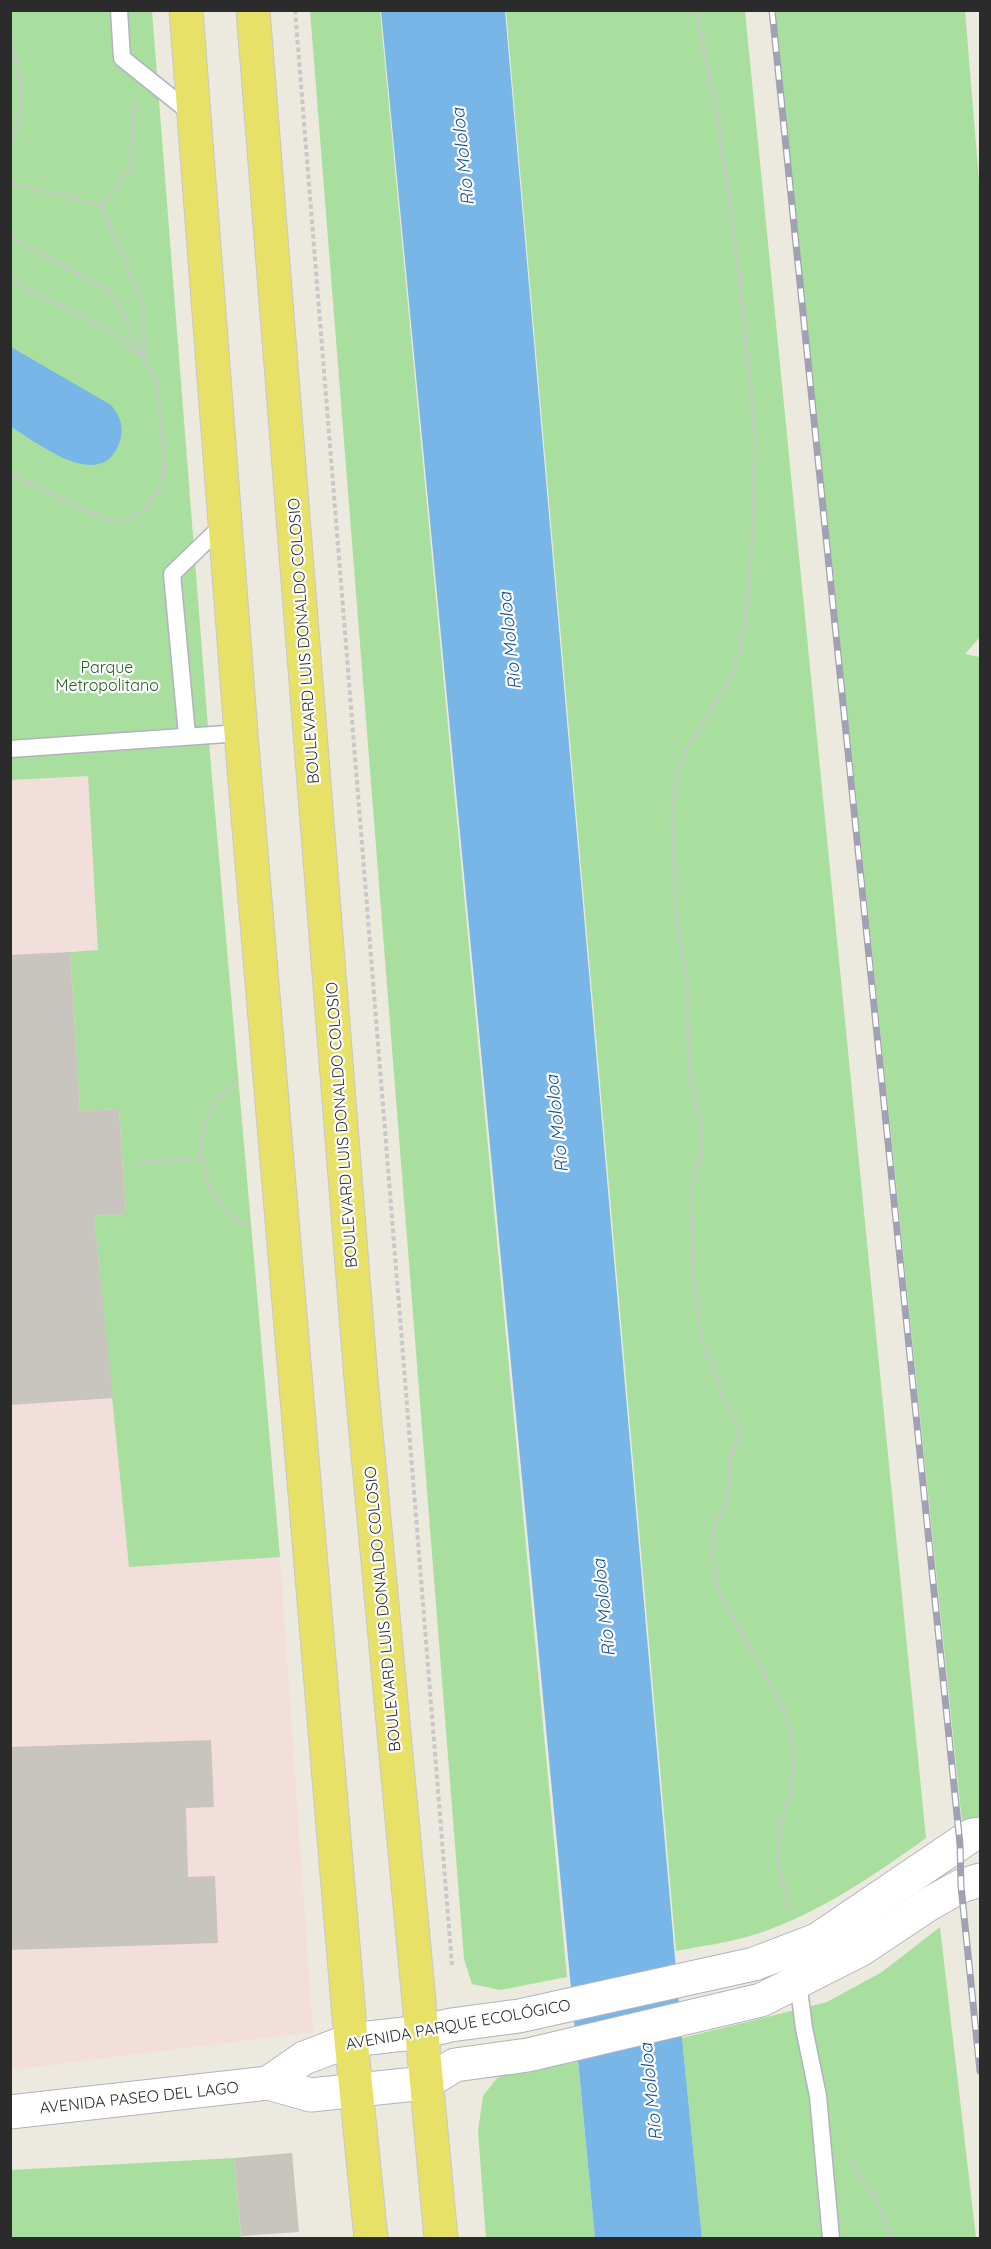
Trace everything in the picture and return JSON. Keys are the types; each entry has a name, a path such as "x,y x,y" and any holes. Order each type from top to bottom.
{"main road":[{"path":"186,10 241,733 351,2040 371,2238"},
{"name":"BOULEVARD LUIS DONALDO COLOSIO","path":"253,10 361,1379 441,2238"}],"street":[{"name":"AVENIDA PARQUE ECOLÓGICO","path":"268,2083 304,2058 351,2040 422,2032 451,2025 519,2016 754,1964 817,1940 972,1835 981,1834"},
{"path":"268,2083 311,2095 425,2083 455,2065 528,2055 761,2000 860,1950 929,1904 961,1886 981,1880"},
{"name":"AVENIDA PASEO DEL LAGO","path":"10,2112 268,2083"}],"lane":[{"path":"119,10 122,58 194,115"},
{"path":"187,735 172,574 226,522"},
{"path":"10,749 241,733"},
{"path":"795,1984 800,1997 818,2096 831,2238"}],"path":[{"path":"295,10 452,1971"},
{"path":"696,10 718,120 740,281 756,444 753,474 753,531 745,622 739,652 729,681 683,755 675,784 672,814 676,911 687,982 689,1072 701,1129 700,1159 691,1187 694,1281 701,1339 726,1404 741,1428 731,1456 727,1503 713,1528 712,1558 718,1592 781,1702 792,1734 793,1767 789,1797 779,1830 778,1861 792,1919 794,1949"},
{"path":"10,38 21,75 22,112 10,141"},
{"path":"101,205 130,170 137,70"},
{"path":"10,183 101,205"},
{"path":"101,205 144,308 144,358"},
{"path":"10,237 114,294 156,380 165,463 160,488 146,509 125,521 103,519 10,474"},
{"path":"10,279 120,337 144,358"},
{"path":"269,1068 240,1079 218,1100 204,1127 201,1158 209,1188 227,1213 253,1230 284,1237"},
{"path":"135,1163 201,1158"},
{"path":"849,2159 878,2203 892,2238"}],"shaded area":[{"path":"211,766 280,1557 313,2032 11,2070 11,780"}],"green space":[{"name":"Parque Metropolitano","path":"11,11 152,11 211,766 280,1557 129,1567 94,1216 126,1214 119,1109 80,1111 70,952 98,950 88,776 11,780"},
{"path":"310,11 380,11 567,1977 500,1990 472,1984 464,1959"},
{"path":"506,11 745,11 926,1838 843,1894 776,1927 744,1938 676,1951"},
{"path":"775,11 965,11 980,193 980,637 965,654 980,657 980,1831 963,1832"},
{"path":"940,1927 976,2238 702,2238 682,2038 827,2002 882,1972"},
{"path":"577,2053 595,2238 486,2238 478,2131 483,2096 497,2078 517,2067"},
{"path":"234,2158 241,2238 11,2238 11,2170"}],"water":[{"name":"Río Mololoa","path":"381,11 505,11 682,2038 702,2238 595,2238"},
{"path":"11,347 111,405 120,419 122,433 119,444 110,458 98,464 84,464 68,460 11,427"}],"building":[{"path":"70,952 80,1111 119,1109 126,1214 94,1216 113,1398 10,1405 10,955"},
{"path":"211,1740 214,1807 186,1808 188,1877 215,1876 218,1943 10,1950 10,1747"},
{"path":"292,2153 299,2232 241,2236 234,2158"}],"railway":[{"path":"772,10 960,1844 961,1886 980,2071"}]}
